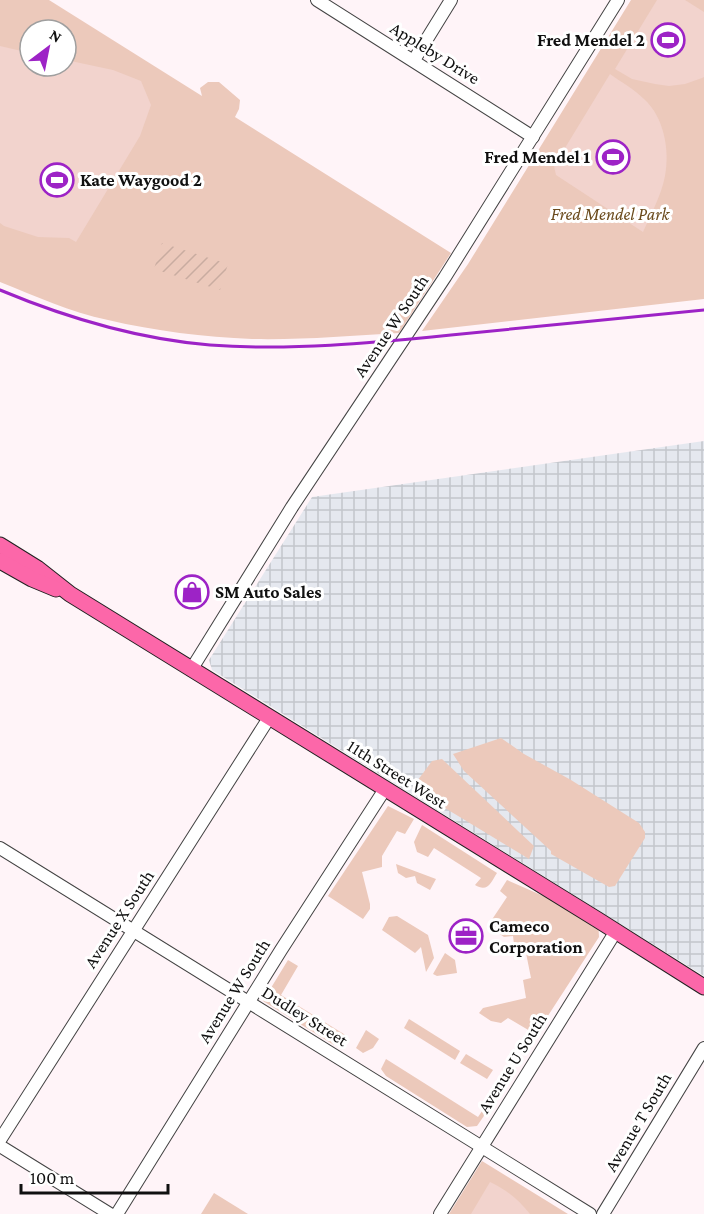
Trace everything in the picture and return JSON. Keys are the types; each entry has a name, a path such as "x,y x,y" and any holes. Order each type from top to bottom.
{"main road":[{"name":"11th Street West","path":"0,545 38,568 70,594 191,670 704,987"},
{"name":"11th Street West","path":"0,561 32,579 70,594"}],"street":[{"name":"Appleby Drive","path":"318,0 533,136"},
{"path":"414,60 451,0"},
{"name":"Avenue W South","path":"191,670 292,507 445,277 618,0"},
{"name":"Avenue X South","path":"0,1140 269,718"},
{"name":"Avenue W South","path":"117,1214 280,950 385,789"},
{"name":"Dudley Street","path":"0,848 590,1214"},
{"name":"Avenue U South","path":"440,1214 616,931"},
{"name":"Avenue T South","path":"603,1214 704,1048"},
{"path":"0,1146 110,1214"}],"shaded area":[{"name":"Fred Mendel 2","path":"657,0 685,0 704,12 704,77 685,84 669,86 632,79 615,69"},
{"name":"Kate Waygood 2","path":"0,46 18,50 18,78 78,78 78,63 113,70 141,81 151,105 140,136 76,242 69,238 38,237 0,223"},
{"name":"Fred Mendel 1","path":"610,74 636,92 651,106 664,134 667,156 665,176 643,232 556,175 554,166"},
{"path":"704,441 704,976 212,670 209,660 312,497"},
{"path":"490,1182 512,1195 530,1214 471,1214"}],"green space":[{"path":"0,0 49,0 78,18 18,18 18,78 78,78 78,18 202,96 200,88 208,82 219,82 240,100 235,117 451,253 399,333 326,338 234,338 144,327 94,317 0,282"},
{"name":"Fred Mendel Park","path":"631,0 704,0 704,299 422,331 468,264"},
{"path":"162,243 228,264 220,290 154,269"},
{"path":"501,738 639,823 645,832 645,838 615,886 609,887 551,854 551,851 464,771 453,754"},
{"path":"442,759 534,846 529,859 412,788 432,761"},
{"path":"388,806 414,819 405,834 397,831 382,856 382,867 362,872 370,904 370,909 363,919 328,896"},
{"path":"422,825 497,873 491,883 483,888 475,885 481,878 434,848 428,857 417,852 414,842"},
{"path":"396,864 436,879 430,890 417,883 415,876 406,878 398,873"},
{"path":"507,880 598,920 599,937 529,1045 530,1031 508,1018 501,1023 491,1021 479,1013 483,1008 526,998 523,980 531,978 524,943 514,944 513,936 504,937 494,930 491,921 507,897 500,891"},
{"path":"397,916 428,935 434,958 426,972 421,947 415,953 382,930 389,917"},
{"path":"445,953 455,960 457,973 437,976 433,974"},
{"path":"288,960 298,966 281,995 347,1036 341,1045 334,1045 263,1001"},
{"path":"409,1019 460,1051 455,1060 404,1028"},
{"path":"366,1030 379,1039 373,1048 363,1053 356,1048"},
{"path":"466,1054 493,1070 487,1079 460,1063"},
{"path":"386,1059 478,1117 495,1092 499,1094 477,1126 467,1127 386,1076 381,1069"},
{"path":"482,1161 568,1214 449,1214"},
{"path":"214,1193 248,1214 201,1214"}],"railway":[{"path":"0,290 51,310 103,326 156,338 240,347 300,347 361,343 704,310"}],"place":[{"name":"Fred Mendel 2","path":"668,40"},
{"name":"Fred Mendel 1","path":"613,157"},
{"name":"Kate Waygood 2","path":"57,180"},
{"name":"SM Auto Sales","path":"192,592"},
{"name":"Cameco Corporation","path":"466,936"}]}
